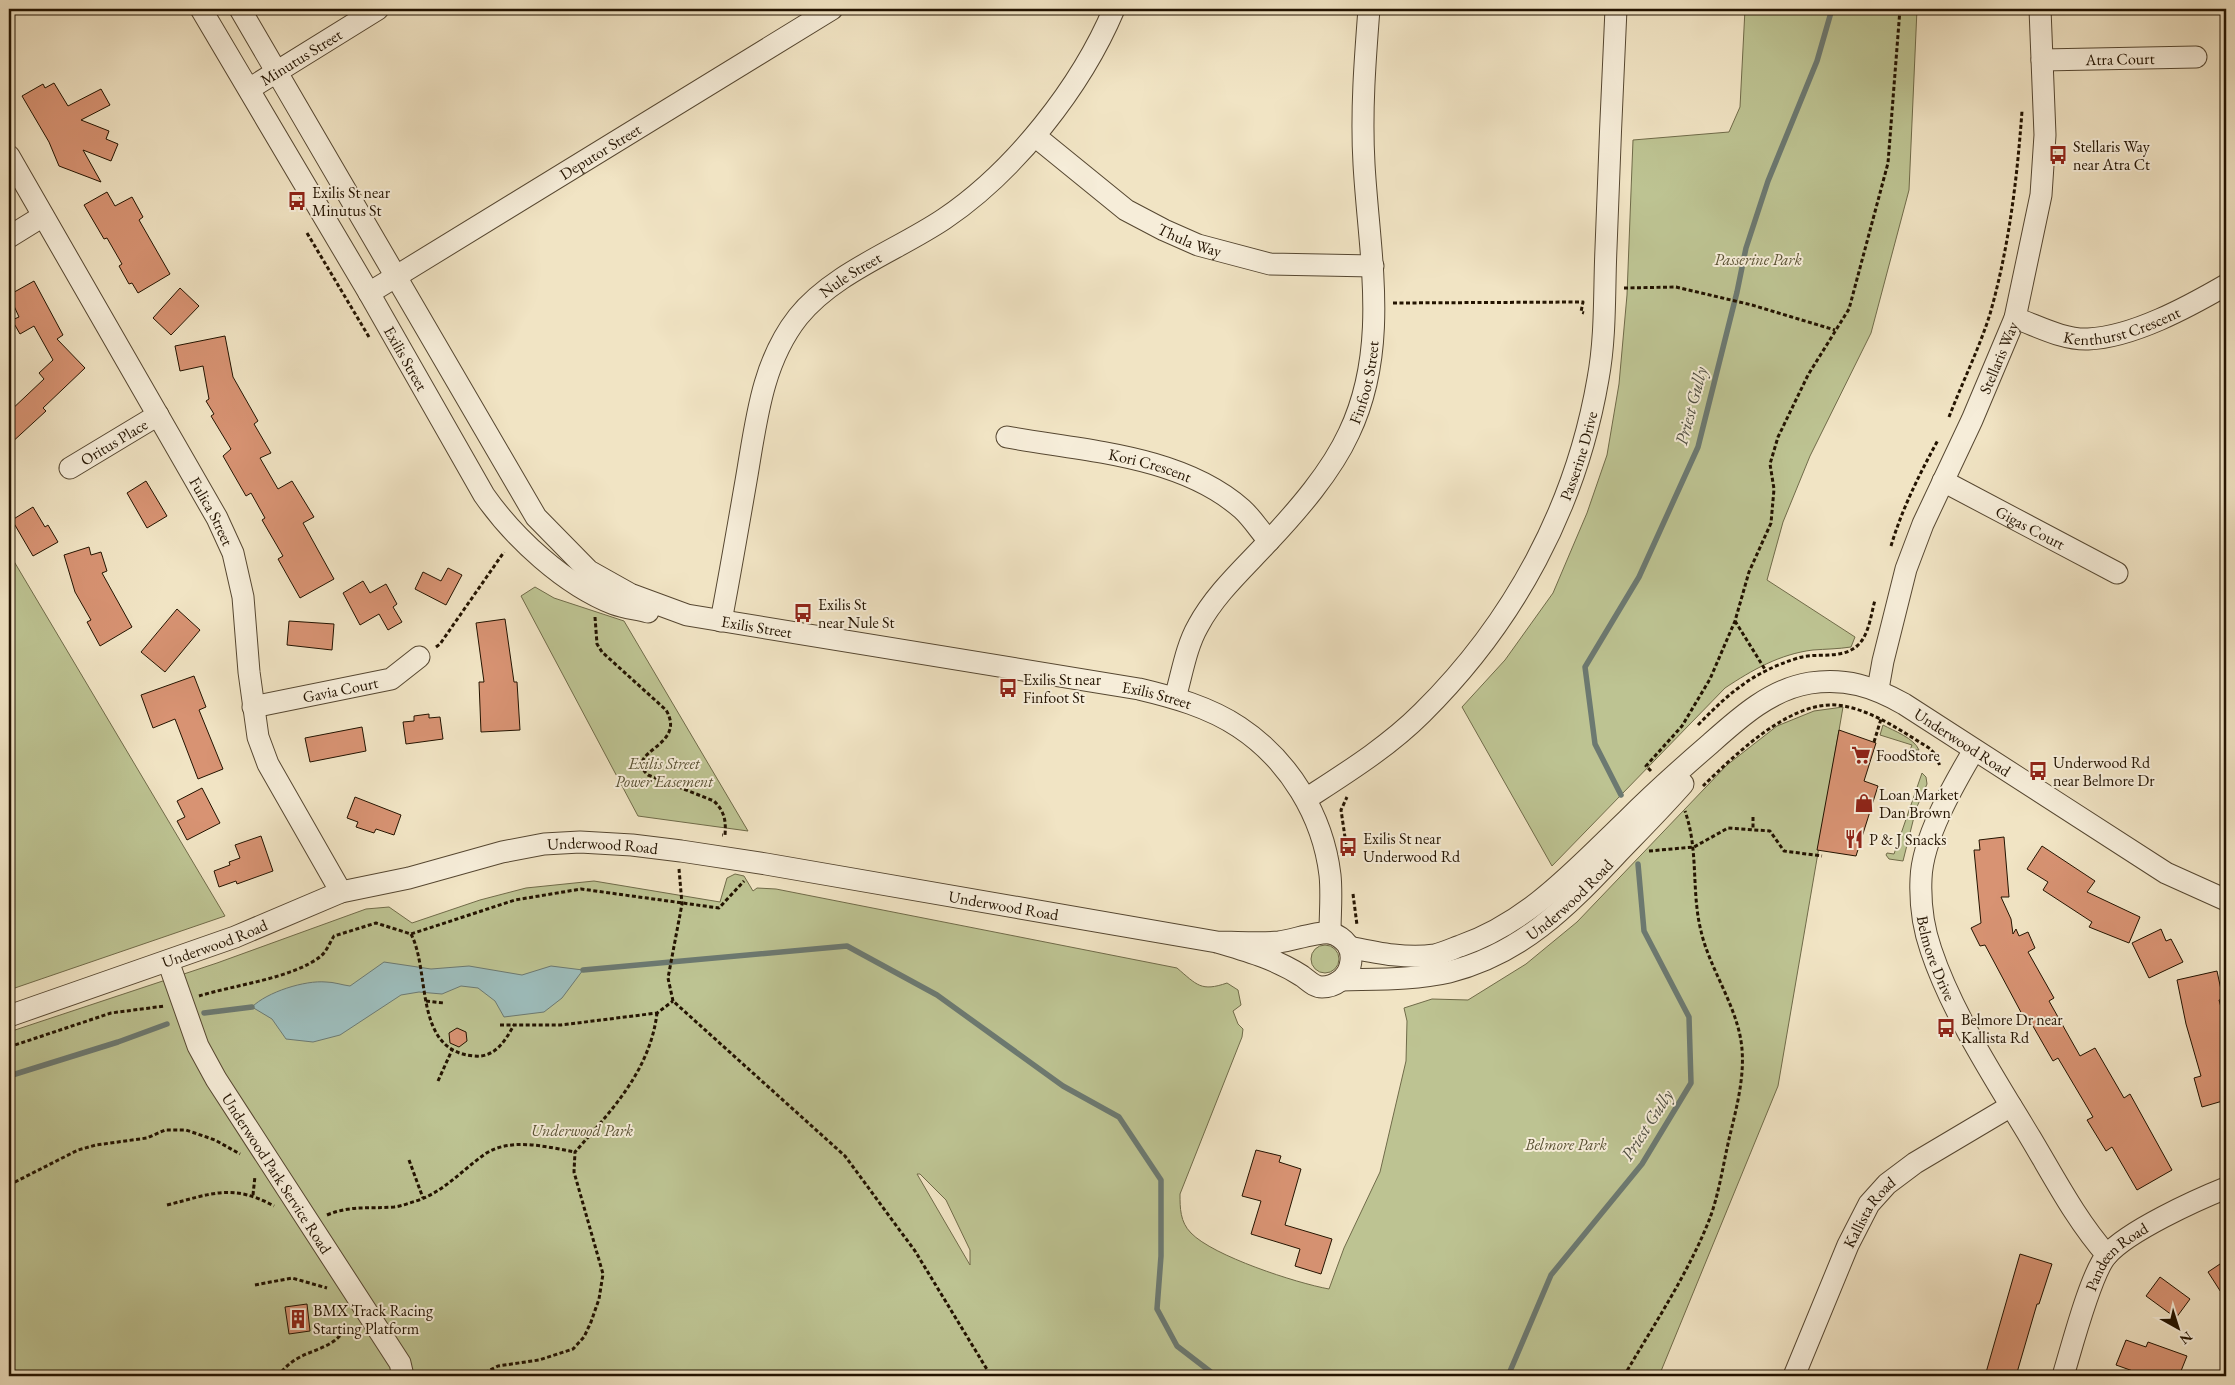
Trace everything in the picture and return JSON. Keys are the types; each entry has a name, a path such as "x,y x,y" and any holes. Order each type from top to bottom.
{"street":[{"name":"Exilis Street","path":"201,9 369,293 484,495 498,515 524,543 558,571 596,596 616,604 672,617 687,615"},
{"name":"Exilis Street","path":"240,9 536,518 590,571 630,594 687,615 1139,690 1175,698 1218,715 1239,726 1258,742 1283,767 1306,799 1320,830 1328,859 1330,877 1330,933"},
{"name":"Minutus Street","path":"249,89 378,9"},
{"name":"Deputor Street","path":"369,293 832,9"},
{"name":"Nule Street","path":"721,621 761,397 779,348 797,318 813,301 831,287 945,218 992,180 1035,136 1102,39 1114,9"},
{"name":"Finfoot Street","path":"1175,698 1198,626 1228,584 1296,512 1349,433 1363,394 1374,343 1375,303 1364,163 1363,103 1369,9"},
{"name":"Passerine Drive","path":"1306,799 1363,761 1421,714 1481,648 1526,582 1560,514 1583,448 1599,378 1605,300 1616,9"},
{"name":"Stellaris Way","path":"1878,690 1882,661 1906,569 1922,524 2015,318 2041,195 2045,135 2040,9"},
{"name":"Atra Court","path":"2042,60 2196,56"},
{"name":"Thula Way","path":"1035,136 1126,210 1198,245 1270,264 1373,266"},
{"name":"Fulica Street","path":"9,156 217,518 233,552 243,597 253,706 258,737 268,764 341,892"},
{"path":"9,237 44,216"},
{"name":"Kenthurst Crescent","path":"2015,318 2062,336 2087,339 2116,334 2180,311 2226,285"},
{"name":"Oritus Place","path":"70,468 158,415"},
{"name":"Kori Crescent","path":"1007,437 1161,464 1201,480 1242,509 1269,541"},
{"name":"Gigas Court","path":"1943,481 2117,572"},
{"name":"Gavia Court","path":"253,706 391,679 419,657"},
{"name":"Underwood Road","path":"1217,942 1277,942 1308,937 1317,933 1330,933 1354,939 1402,957 1436,954 1483,938 1515,920 1552,894 1665,783 1740,717 1773,695 1809,683 1846,681 1878,690 2166,873 2226,900"},
{"name":"Underwood Road","path":"9,1016 235,937 341,892 409,878 502,852 544,844 580,842 632,845 766,864 1217,942 1274,960 1313,984 1322,987 1334,985 1342,980 1407,978 1448,972 1491,958 1529,937 1569,906 1674,793 1740,717"},
{"name":"Belmore Drive","path":"1974,750 1942,807 1926,855 1921,877 1922,915 1930,949 1950,997 2011,1106 2081,1222 2107,1255"},
{"path":"1302,976 1297,958 1299,948 1308,937"},
{"path":"1342,980 1349,971 1352,962 1354,939"},
{"name":"Underwood Park Service Road","path":"168,961 184,1001 198,1046 216,1079 400,1363 403,1376"},
{"name":"Kallista Road","path":"1794,1376 1848,1245 1869,1204 1887,1184 1915,1163 2011,1106"},
{"name":"Pandeen Road","path":"2063,1376 2096,1276 2107,1255 2128,1238 2187,1205 2226,1188"}],"path":[{"path":"1646,779 1653,772 1646,766 1682,726 1710,679 1734,621 1749,572 1771,524 1774,489 1770,464 1778,437 1808,375 1849,309 1888,163 1900,9"},
{"path":"1946,424 1989,315 2005,250 2017,179 2022,106"},
{"path":"1624,278 1624,297"},
{"path":"1624,288 1676,287 1752,305 1835,330"},
{"path":"1375,303 1583,302 1581,312 1589,313"},
{"path":"1890,551 1898,524 1915,482 1942,432"},
{"path":"419,657 440,644 504,552"},
{"path":"1694,730 1728,694 1766,671 1800,657 1832,655 1857,647 1863,640 1876,597"},
{"path":"1734,621 1766,671"},
{"path":"1698,790 1741,748 1784,718 1829,704 1853,708 1881,719 1935,754 1940,763 1940,774"},
{"path":"1874,742 1881,719"},
{"path":"1347,849 1341,810 1346,798 1351,793"},
{"path":"1624,1376 1689,1262 1708,1222 1738,1105 1742,1064 1741,1041 1725,989 1701,932 1695,899 1694,847 1691,826 1683,805 1677,812"},
{"path":"1753,816 1753,830"},
{"path":"1641,850 1674,850 1694,847 1728,828 1770,831 1784,851 1822,856"},
{"path":"679,869 682,904 668,978 673,1001 845,1156 915,1251 990,1376"},
{"path":"9,1047 112,1013 158,1008 258,981 309,964 323,954 334,936 376,922 411,934 515,900 581,889 614,892 682,904 718,908 746,879"},
{"path":"1353,891 1356,924 1354,939"},
{"path":"411,934 416,943 424,996 436,1033 452,1050 464,1056 480,1057 494,1052 506,1041 514,1025"},
{"path":"426,1001 444,1003"},
{"path":"500,1025 561,1025 657,1013 673,1001"},
{"path":"479,1376 498,1366 539,1360 573,1349 584,1337 599,1299 603,1274 574,1172 575,1152 610,1114 626,1092 646,1054 656,1026 657,1013"},
{"path":"438,1080 452,1050"},
{"path":"9,1184 78,1150 96,1145 147,1138 165,1130 186,1130 215,1140 245,1157"},
{"path":"310,1223 343,1208 396,1207 423,1198 455,1180 486,1154 516,1145 532,1144 575,1152"},
{"path":"409,1160 423,1198"},
{"path":"167,1205 217,1193 232,1192 253,1195 277,1208"},
{"path":"255,1285 292,1278 328,1288"},
{"path":"277,1376 292,1362 313,1350 332,1343 343,1332"}],"green space":[{"name":"Passerine Park","path":"1745,9 1917,9 1909,190 1871,333 1810,456 1783,522 1767,580 1855,637 1851,647 1813,650 1789,655 1756,669 1725,688 1552,866 1462,707 1505,660 1553,593 1587,513 1607,455 1619,384 1627,295 1633,140 1729,132 1740,107"},
{"path":"9,553 225,916 9,990"},
{"name":"Exilis Street Power Easement","path":"535,587 554,598 624,621 748,831 638,816 521,596"},
{"path":"1843,707 1778,1086 1659,1376 9,1376 9,1032 217,963 366,909 389,907 412,923 480,900 526,888 594,881 720,902 727,878 735,874 744,876 753,891 757,888 776,889 1177,968 1195,983 1205,987 1227,983 1238,990 1241,1005 1233,1011 1238,1024 1243,1029 1242,1037 1180,1194 1183,1220 1191,1233 1217,1251 1277,1275 1329,1289 1344,1248 1380,1172 1406,1061 1407,1021 1404,1008 1432,999 1468,1000 1526,964 1577,922 1727,765 1777,726 1814,711","holes":["917,1174 920,1174 946,1200 970,1250 970,1265"]},
{"path":"1883,725 1908,738 1919,750 1910,750 1912,745 1880,735"},
{"path":"1922,773 1926,777 1927,784 1916,809 1903,861 1889,859 1886,855 1887,853 1894,854"},
{"path":"1325,945 1335,949 1339,959 1335,969 1325,973 1315,969 1311,959 1315,949"}],"water":[{"path":"384,962 431,969 469,966 522,975 551,966 583,970 562,998 544,1012 504,1017 495,1001 478,988 461,986 442,994 419,992 401,995 340,1035 313,1042 286,1039 272,1019 252,1007 267,996 297,985 332,982 350,986"}],"building":[{"path":"54,83 68,106 101,89 110,105 81,120 109,131 106,139 118,144 111,161 83,150 101,182 59,166 49,142 22,96 43,84 45,88"},
{"path":"107,192 115,206 132,197 143,217 139,220 170,274 138,293 132,283 129,284 119,266 122,264 107,238 104,239 84,205"},
{"path":"34,281 63,335 57,339 85,368 43,408 46,411 9,445 9,412 44,379 39,373 53,360 34,326 20,334 12,320 19,317 9,295"},
{"path":"180,288 199,306 171,335 153,318"},
{"path":"225,336 233,377 258,421 254,424 271,453 260,458 278,489 292,481 314,517 303,523 334,579 300,598 278,559 283,556 262,520 265,518 251,493 246,496 223,456 231,449 211,416 214,414 206,401 209,399 203,366 180,371 175,346"},
{"path":"146,481 167,516 147,528 127,493"},
{"path":"33,507 45,527 48,525 58,542 33,556 12,520"},
{"path":"89,547 91,555 101,552 107,571 102,573 132,627 100,646 87,622 91,620 75,592 64,555"},
{"path":"448,568 462,575 446,605 415,589 423,572 441,581"},
{"path":"363,581 370,593 386,584 397,604 393,607 402,622 388,630 379,614 360,625 343,593"},
{"path":"177,609 200,630 165,672 141,652"},
{"path":"505,619 514,682 517,682 520,730 481,732 479,682 484,682 476,623"},
{"path":"289,621 334,624 332,650 287,645"},
{"path":"194,676 206,707 199,710 223,769 198,779 175,719 153,728 141,695"},
{"path":"429,714 429,718 440,717 443,739 406,744 403,722 414,721 414,716"},
{"path":"362,727 366,751 310,762 305,738"},
{"path":"1839,730 1876,743 1864,781 1878,786 1856,856 1817,850"},
{"path":"202,788 220,823 187,840 177,821 185,817 177,801"},
{"path":"355,797 401,815 394,835 376,829 374,833 356,827 358,822 347,818"},
{"path":"261,836 273,871 237,884 236,881 219,887 214,871 230,865 229,862 240,858 235,845"},
{"path":"2004,837 2009,897 2001,897 2011,919 2013,934 2016,929 2019,936 2028,932 2035,948 2028,952 2054,998 2049,1001 2080,1056 2095,1048 2124,1098 2130,1094 2172,1170 2137,1190 2112,1147 2106,1151 2087,1120 2093,1117 2058,1058 2053,1061 2026,1014 2023,1016 1985,945 1980,946 1971,928 1981,923 1974,850 1980,850 1979,840"},
{"path":"2042,846 2095,881 2087,892 2140,917 2129,943 2089,927 2092,922 2043,890 2048,882 2027,869"},
{"path":"2161,929 2166,941 2171,939 2183,962 2149,978 2132,943"},
{"path":"2217,971 2223,999 2219,1000 2226,1025 2226,1100 2202,1107 2194,1078 2201,1076 2186,1024 2177,980"},
{"path":"457,1028 466,1032 467,1041 459,1047 450,1043 449,1033"},
{"path":"1256,1150 1281,1156 1279,1162 1301,1169 1285,1225 1332,1239 1321,1274 1295,1266 1300,1249 1251,1234 1261,1201 1242,1196"},
{"path":"2020,1254 2052,1264 2039,1304 2037,1304 2016,1376 1985,1376"},
{"path":"2226,1260 2226,1300 2208,1272"},
{"path":"2160,1277 2190,1299 2176,1318 2146,1296"},
{"name":"BMX Track Racing Starting Platform","path":"307,1304 310,1331 289,1334 285,1307"},
{"path":"2126,1340 2146,1347 2148,1342 2187,1356 2179,1376 2159,1372 2158,1376 2147,1376 2116,1365"}],"waterway":[{"name":"Priest Gully","path":"1621,795 1595,744 1585,667 1639,577 1698,447 1737,292 1746,248 1768,181 1817,61 1832,9"},
{"name":"Priest Gully","path":"1508,1376 1551,1275 1642,1164 1691,1083 1689,1017 1644,931 1638,864"},
{"path":"583,970 847,946 937,995 1063,1086 1119,1117 1161,1180 1161,1256 1157,1309 1177,1346 1216,1376"},
{"path":"204,1013 252,1007"},
{"path":"9,1076 118,1042 167,1024"}],"place":[{"name":"Stellaris Way near Atra Ct","path":"2058,155"},
{"name":"Exilis St near Minutus St","path":"297,201"},
{"name":"Exilis St near Nule St","path":"803,613"},
{"name":"Exilis St near Finfoot St","path":"1008,688"},
{"name":"FoodStore","path":"1861,755"},
{"name":"Underwood Rd near Belmore Dr","path":"2038,771"},
{"name":"Loan Market Dan Brown","path":"1864,803"},
{"name":"P & J Snacks","path":"1854,839"},
{"name":"Exilis St near Underwood Rd","path":"1348,847"},
{"name":"Belmore Dr near Kallista Rd","path":"1946,1028"},
{"name":"BMX Track Racing Starting Platform","path":"298,1319"}],"park label":[{"name":"Underwood Park","path":"582,1130"},
{"name":"Belmore Park","path":"1566,1144"}]}
